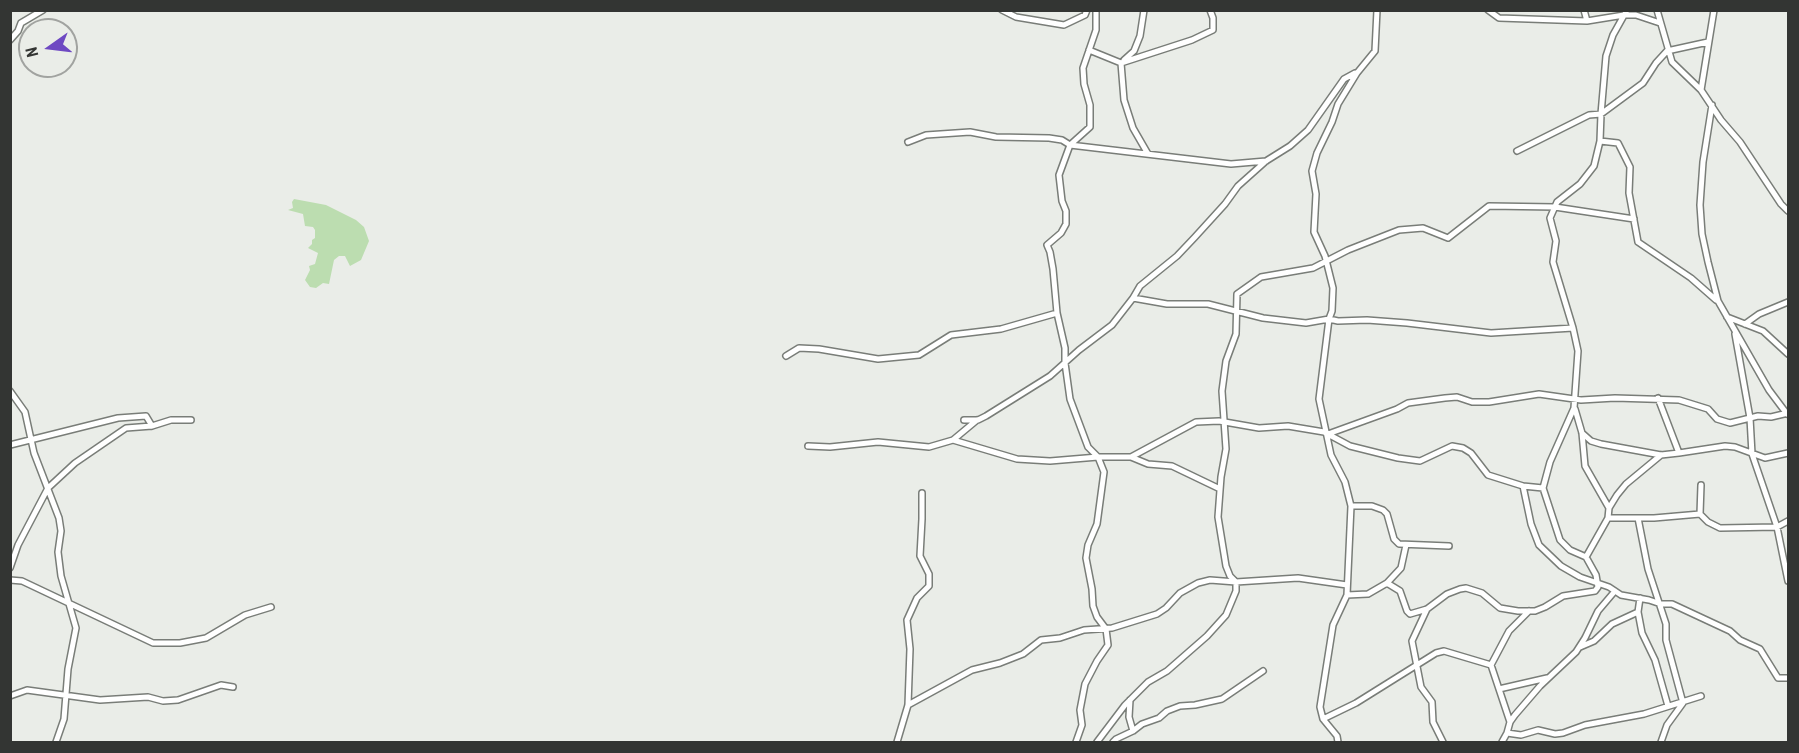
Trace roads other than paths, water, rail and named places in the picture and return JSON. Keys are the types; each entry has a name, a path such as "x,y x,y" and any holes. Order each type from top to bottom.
{"street":[{"path":"10,40 18,31 21,23 43,10"},
{"path":"1002,10 1016,18 1064,25 1084,15 1088,10"},
{"path":"1076,742 1082,725 1080,710 1084,684 1108,645 1106,629 1097,617 1093,606 1086,558 1097,524 1104,472 1098,457 1088,447 1070,399 1065,348 1057,313 1053,269 1047,245 1061,233 1066,224 1059,175 1070,145 1090,127 1090,105 1084,84 1083,68 1096,30 1096,10"},
{"path":"1121,63 1134,51 1140,36 1144,10"},
{"path":"1089,50 1121,63 1192,40 1212,30 1213,18 1210,10"},
{"path":"1338,742 1337,736 1323,719 1320,707 1333,625 1347,596 1351,506 1346,482 1331,455 1319,392 1332,311 1333,288 1327,261 1314,232 1316,194 1313,181 1314,161 1338,104 1357,73 1375,51 1377,10"},
{"path":"1488,10 1499,18 1587,21 1626,13 1660,23"},
{"path":"1584,10 1587,21"},
{"path":"1657,10 1672,62 1701,90 1721,120 1740,142 1780,204 1788,211"},
{"path":"1701,90 1714,10"},
{"path":"1387,583 1400,591 1410,614 1427,609 1447,594 1466,588 1482,593 1500,608 1529,611 1545,607 1563,596 1595,591 1597,582 1592,565 1586,557 1570,550 1560,540 1543,488 1550,462 1574,408 1578,351 1553,262 1556,241 1550,218 1557,202 1580,184 1594,166 1600,141 1600,114 1606,56 1613,35 1626,13"},
{"path":"1517,151 1580,119 1600,114 1642,83 1667,51 1708,42"},
{"path":"1121,63 1124,100 1133,128 1148,154"},
{"path":"808,446 830,447 878,442 929,447 953,440 978,420 1050,376 1112,325 1140,286 1177,256 1225,204 1238,186 1266,161 1290,146 1308,130 1344,79 1357,73"},
{"path":"1328,434 1417,401 1457,398 1472,402 1489,402 1539,394 1576,399 1679,400 1708,409 1718,419 1730,423 1758,416 1771,417 1788,414 1769,390 1718,301 1702,234 1700,205 1703,162 1712,105"},
{"path":"908,142 926,135 970,132 996,137 1049,138 1062,140 1070,145 1231,164 1266,161"},
{"path":"1600,141 1618,143 1630,167 1629,192 1638,242 1691,278 1718,301"},
{"path":"1097,742 1130,700 1148,682 1162,675 1207,636 1226,615 1236,591 1236,582 1228,573 1218,517 1226,449 1223,385 1226,361 1236,334 1237,294 1261,277 1313,268 1348,250 1400,230 1423,228 1448,238 1488,206 1555,207 1634,219"},
{"path":"1133,298 1167,304 1208,304 1263,318 1306,323 1329,319 1366,320 1491,333 1573,328"},
{"path":"1745,324 1759,314 1788,302"},
{"path":"786,356 799,348 878,359 919,355 951,335 1002,329 1057,313"},
{"path":"1727,317 1763,331 1788,354"},
{"path":"1734,329 1750,418 1752,454 1777,528 1788,581"},
{"path":"10,391 25,412 34,453 59,518 61,531 58,552 61,576 76,628 68,669 64,719 56,742"},
{"path":"1658,398 1679,453"},
{"path":"1574,408 1582,433 1586,466 1609,508"},
{"path":"10,445 118,418 146,416 152,426"},
{"path":"10,568 18,544 48,488 75,463 126,428 152,426 171,420 191,420"},
{"path":"964,420 978,420"},
{"path":"1131,457 1193,424 1212,421 1258,428 1288,426 1328,434 1359,448 1420,461 1452,446 1464,448 1488,475 1523,486 1543,488"},
{"path":"1582,433 1591,441 1601,444 1661,455 1725,446 1735,447 1765,458 1788,453"},
{"path":"953,440 1017,459 1050,461 1131,457 1148,464 1172,466 1220,489"},
{"path":"1586,557 1608,518 1609,508 1626,484 1661,455"},
{"path":"1701,485 1700,514 1708,522 1720,528 1777,528 1788,521"},
{"path":"1523,486 1531,524 1539,545 1570,572 1622,595 1660,604 1672,604 1730,631 1740,640 1760,650 1778,678 1788,678"},
{"path":"897,742 908,705 910,649 907,620 918,598 929,586 929,574 920,556 922,494"},
{"path":"1351,506 1379,507 1387,514 1394,538 1399,544 1449,546"},
{"path":"1608,518 1700,514"},
{"path":"1638,518 1648,569 1666,624 1666,639 1683,703"},
{"path":"1347,596 1368,594 1387,583 1401,568 1406,545"},
{"path":"908,705 972,670 1023,654 1041,640 1060,638 1084,630 1106,629 1157,614 1180,593 1198,583 1210,580 1236,582 1298,578 1347,585"},
{"path":"10,580 22,580 153,643 180,643 206,638 244,615 271,607"},
{"path":"1502,742 1510,722 1579,647 1598,611 1615,591"},
{"path":"1640,598 1638,612 1642,633 1655,660 1668,706"},
{"path":"1427,609 1412,641 1421,687 1432,702 1433,722 1443,742"},
{"path":"1510,722 1491,665 1503,639 1529,611"},
{"path":"1579,647 1594,641 1618,621 1638,612"},
{"path":"1323,719 1356,704 1436,653 1444,651 1491,665"},
{"path":"1113,742 1142,724 1159,718 1180,706 1222,699 1263,671"},
{"path":"1498,689 1549,678"},
{"path":"10,696 27,690 100,700 148,697 163,701 178,700 221,685 233,687"},
{"path":"1661,742 1667,725 1683,703 1701,696"},
{"path":"1130,700 1130,717 1134,731"},
{"path":"1507,733 1521,735 1538,730 1555,734 1563,733 1585,725 1644,714 1683,703"}]}
